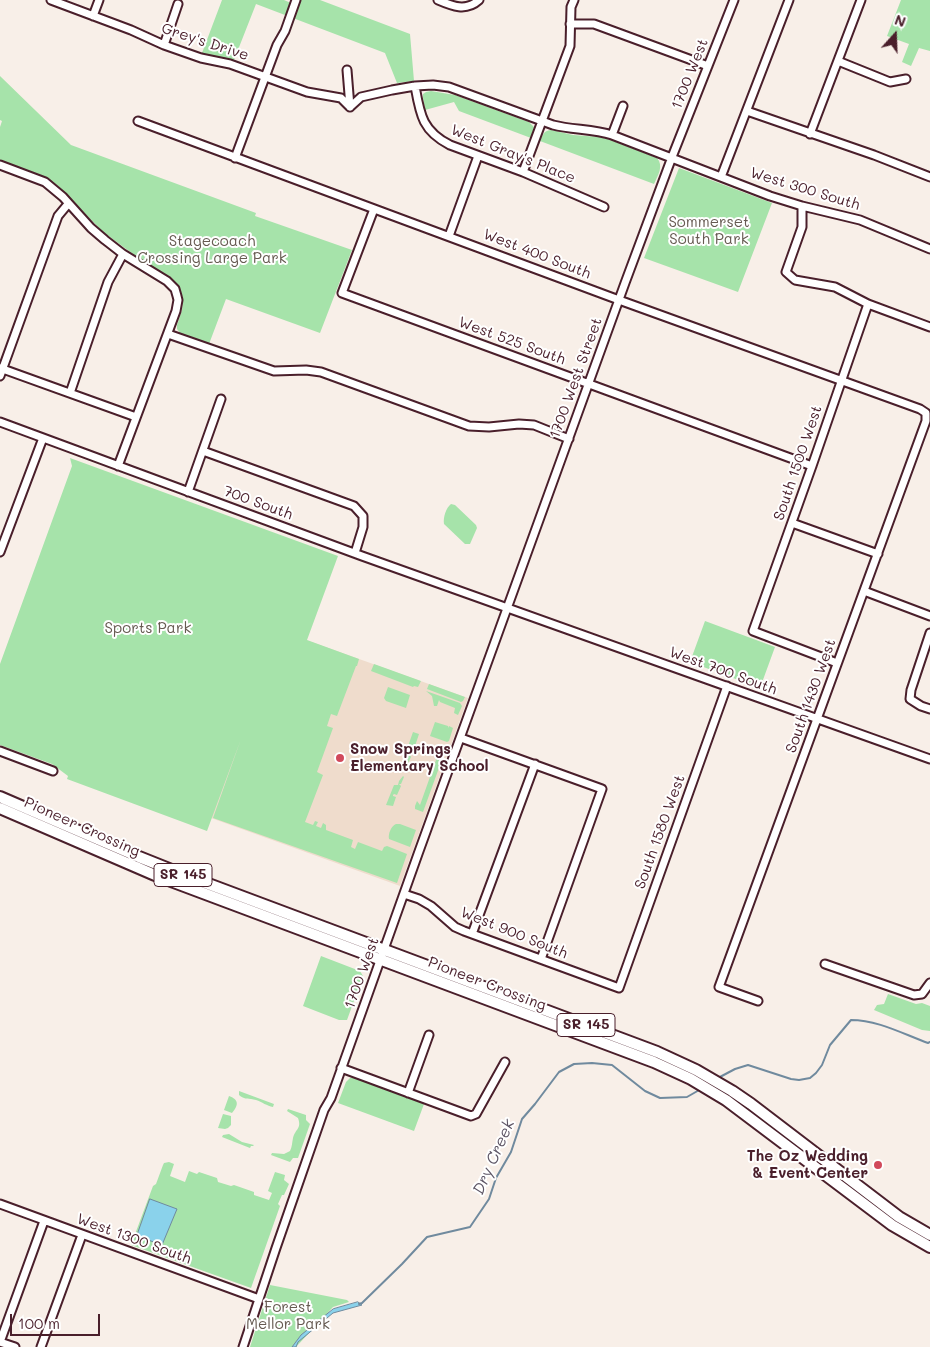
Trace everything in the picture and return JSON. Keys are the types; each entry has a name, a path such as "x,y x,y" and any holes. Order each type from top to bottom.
{"highway":[{"name":"Pioneer Crossing","path":"0,797 165,868 370,945 383,955"},
{"name":"Pioneer Crossing","path":"0,808 155,875 658,1052 696,1070 743,1111 892,1225 930,1247"},
{"name":"Pioneer Crossing","path":"709,1083 750,1104 899,1217 930,1235"}],"street":[{"name":"Grey's Drive","path":"51,0 201,58 230,64 307,92 341,98 350,107"},
{"path":"93,16 100,0"},
{"path":"235,158 296,0"},
{"path":"438,0 453,6 466,7 473,5 479,0"},
{"path":"523,172 570,46 571,7 574,0"},
{"name":"1700 West","path":"672,157 733,0"},
{"path":"721,177 789,0"},
{"path":"810,134 861,0"},
{"path":"164,45 178,4"},
{"path":"570,24 594,24 708,66"},
{"path":"838,62 890,82 906,79"},
{"path":"347,70 350,107"},
{"name":"West 300 South","path":"350,107 361,97 415,86 433,85 449,87 565,128 612,134 721,177 802,206 860,220 930,249"},
{"name":"West Gray's Place","path":"415,86 422,117 431,133 439,140 523,172 604,207"},
{"path":"612,134 623,106"},
{"path":"747,111 874,155 930,177"},
{"name":"West 400 South","path":"138,121 619,300 920,409 926,413"},
{"path":"449,236 478,156"},
{"name":"1700 West Street","path":"508,608 672,157"},
{"path":"0,165 45,182 63,197 91,228 122,254 167,281 175,289 178,306 118,466"},
{"path":"68,204 58,216 1,371 136,417"},
{"path":"802,206 802,227 786,272 795,280 835,287 868,304 930,327"},
{"name":"West 525 South","path":"374,209 342,294 812,466"},
{"path":"70,393 108,282 122,254"},
{"name":"South 1500 West","path":"837,663 753,631 868,304"},
{"path":"168,334 274,371 306,370 320,372 469,426 534,425 569,438"},
{"path":"188,492 221,399"},
{"name":"South 1430 West","path":"758,1001 719,987 926,421 926,413"},
{"name":"700 South","path":"0,422 508,608"},
{"path":"0,552 43,438"},
{"path":"203,450 354,506 363,516 363,527 355,553"},
{"path":"792,523 878,554"},
{"path":"864,591 930,616"},
{"name":"1700 West","path":"244,1347 324,1110 331,1098 508,608"},
{"name":"West 700 South","path":"508,608 930,759"},
{"path":"930,633 911,690 910,699 930,709"},
{"name":"South 1580 West","path":"619,988 727,686"},
{"path":"461,738 602,789 541,959"},
{"path":"0,752 53,771"},
{"path":"472,934 535,764"},
{"name":"West 900 South","path":"404,894 419,899 431,906 455,926 472,934 619,988"},
{"path":"825,964 914,995 922,994 930,983"},
{"path":"408,1093 429,1035"},
{"path":"341,1068 471,1116 476,1114 505,1062"},
{"name":"West 1300 South","path":"0,1204 259,1299"},
{"path":"15,1347 0,1342 44,1221"},
{"path":"41,1347 82,1234"}],"shaded area":[{"name":"Snow Springs Elementary School","path":"281,631 468,698 400,886 211,818"}],"green space":[{"path":"222,0 284,0 291,3 297,0 320,0 410,34 414,81 397,83 385,53 256,4 234,60 202,53"},
{"path":"901,0 930,0 930,51 919,48 911,66 902,62 909,44 887,36"},
{"name":"Stagecoach Crossing Large Park","path":"0,76 71,145 256,213 255,216 352,250 320,333 226,299 209,344 180,333 177,325 182,310 183,298 178,286 169,277 137,257 103,232 57,185 37,174 0,161 0,127 2,121 0,120"},
{"path":"431,91 455,95 529,122 534,127 531,138 459,111 454,102 425,110 423,94"},
{"path":"551,130 573,135 608,139 657,158 660,164 659,174 654,184 540,141 545,132"},
{"name":"Sommerset South Park","path":"679,168 772,203 738,292 644,258"},
{"name":"Sports Park","path":"70,458 338,556 307,640 359,659 337,716 331,714 327,726 333,728 317,772 323,775 305,822 313,825 315,821 318,822 316,826 321,828 323,823 326,825 326,830 353,840 351,847 355,849 358,842 382,851 387,846 407,854 397,883 213,818 241,739 207,831 67,779 68,776 52,764 0,745 0,664 72,466"},
{"path":"451,504 455,505 476,525 477,528 470,544 465,544 444,524 445,513"},
{"path":"705,621 775,647 760,688 690,662"},
{"path":"374,664 421,681 418,687 413,687 371,671"},
{"path":"429,684 465,697 461,702 427,689"},
{"path":"388,687 410,695 406,708 386,701 384,698"},
{"path":"426,691 460,703 462,706 458,715 454,713 455,708 439,700 437,706 434,706 432,696"},
{"path":"435,722 448,726 448,728 449,726 453,728 449,741 430,736"},
{"path":"413,732 419,734 407,765 409,754 406,752"},
{"path":"436,749 444,751 444,754 423,812 415,809 415,806 417,801 420,805 436,760 434,752"},
{"path":"403,776 397,795 393,795 396,797 393,806 386,805 394,785 398,785"},
{"path":"396,824 416,830 410,847 389,839 390,830"},
{"path":"321,956 360,971 363,976 347,1020 339,1020 303,1006"},
{"path":"888,994 916,1004 922,1003 930,1006 930,1031 922,1030 874,1010 877,1005 884,1004"},
{"path":"350,1078 355,1078 424,1104 414,1131 338,1103 346,1082"},
{"path":"239,1091 274,1104 273,1107 256,1100 243,1098 239,1095"},
{"path":"229,1096 235,1099 237,1103 232,1113 224,1110"},
{"path":"288,1109 306,1115 306,1120 310,1124 298,1158 293,1158 290,1162 271,1155 272,1153 284,1154 291,1149 299,1122 298,1118 287,1111"},
{"path":"223,1114 231,1116 231,1125 225,1129 218,1128"},
{"path":"229,1134 242,1142 254,1145 250,1148 222,1137"},
{"path":"164,1163 174,1164 170,1176 185,1182 189,1171 197,1174 199,1172 217,1178 218,1182 254,1192 254,1195 269,1200 272,1193 268,1191 275,1172 285,1175 284,1180 289,1184 278,1204 280,1206 251,1288 131,1245 153,1186 156,1184"},
{"name":"Forest Mellor Park","path":"270,1285 347,1300 349,1302 333,1307 296,1347 250,1347"}],"water":[{"path":"150,1199 177,1209 162,1245 137,1236"},
{"path":"358,1302 362,1305 333,1313 298,1342 296,1347 292,1347 301,1335 333,1309"}],"waterway":[{"name":"Dry Creek","path":"718,1078 748,1065 791,1079 810,1078 822,1065 830,1045 851,1020 871,1022 928,1043 930,1042"},
{"name":"Dry Creek","path":"359,1304 402,1264 427,1237 470,1227 489,1199 496,1178 511,1152 522,1119 559,1072 574,1064 612,1065 645,1091 660,1098 687,1097 701,1089"}],"place":[{"name":"Snow Springs Elementary School","path":"340,758"},
{"name":"The Oz Wedding & Event Center","path":"878,1165"}]}
